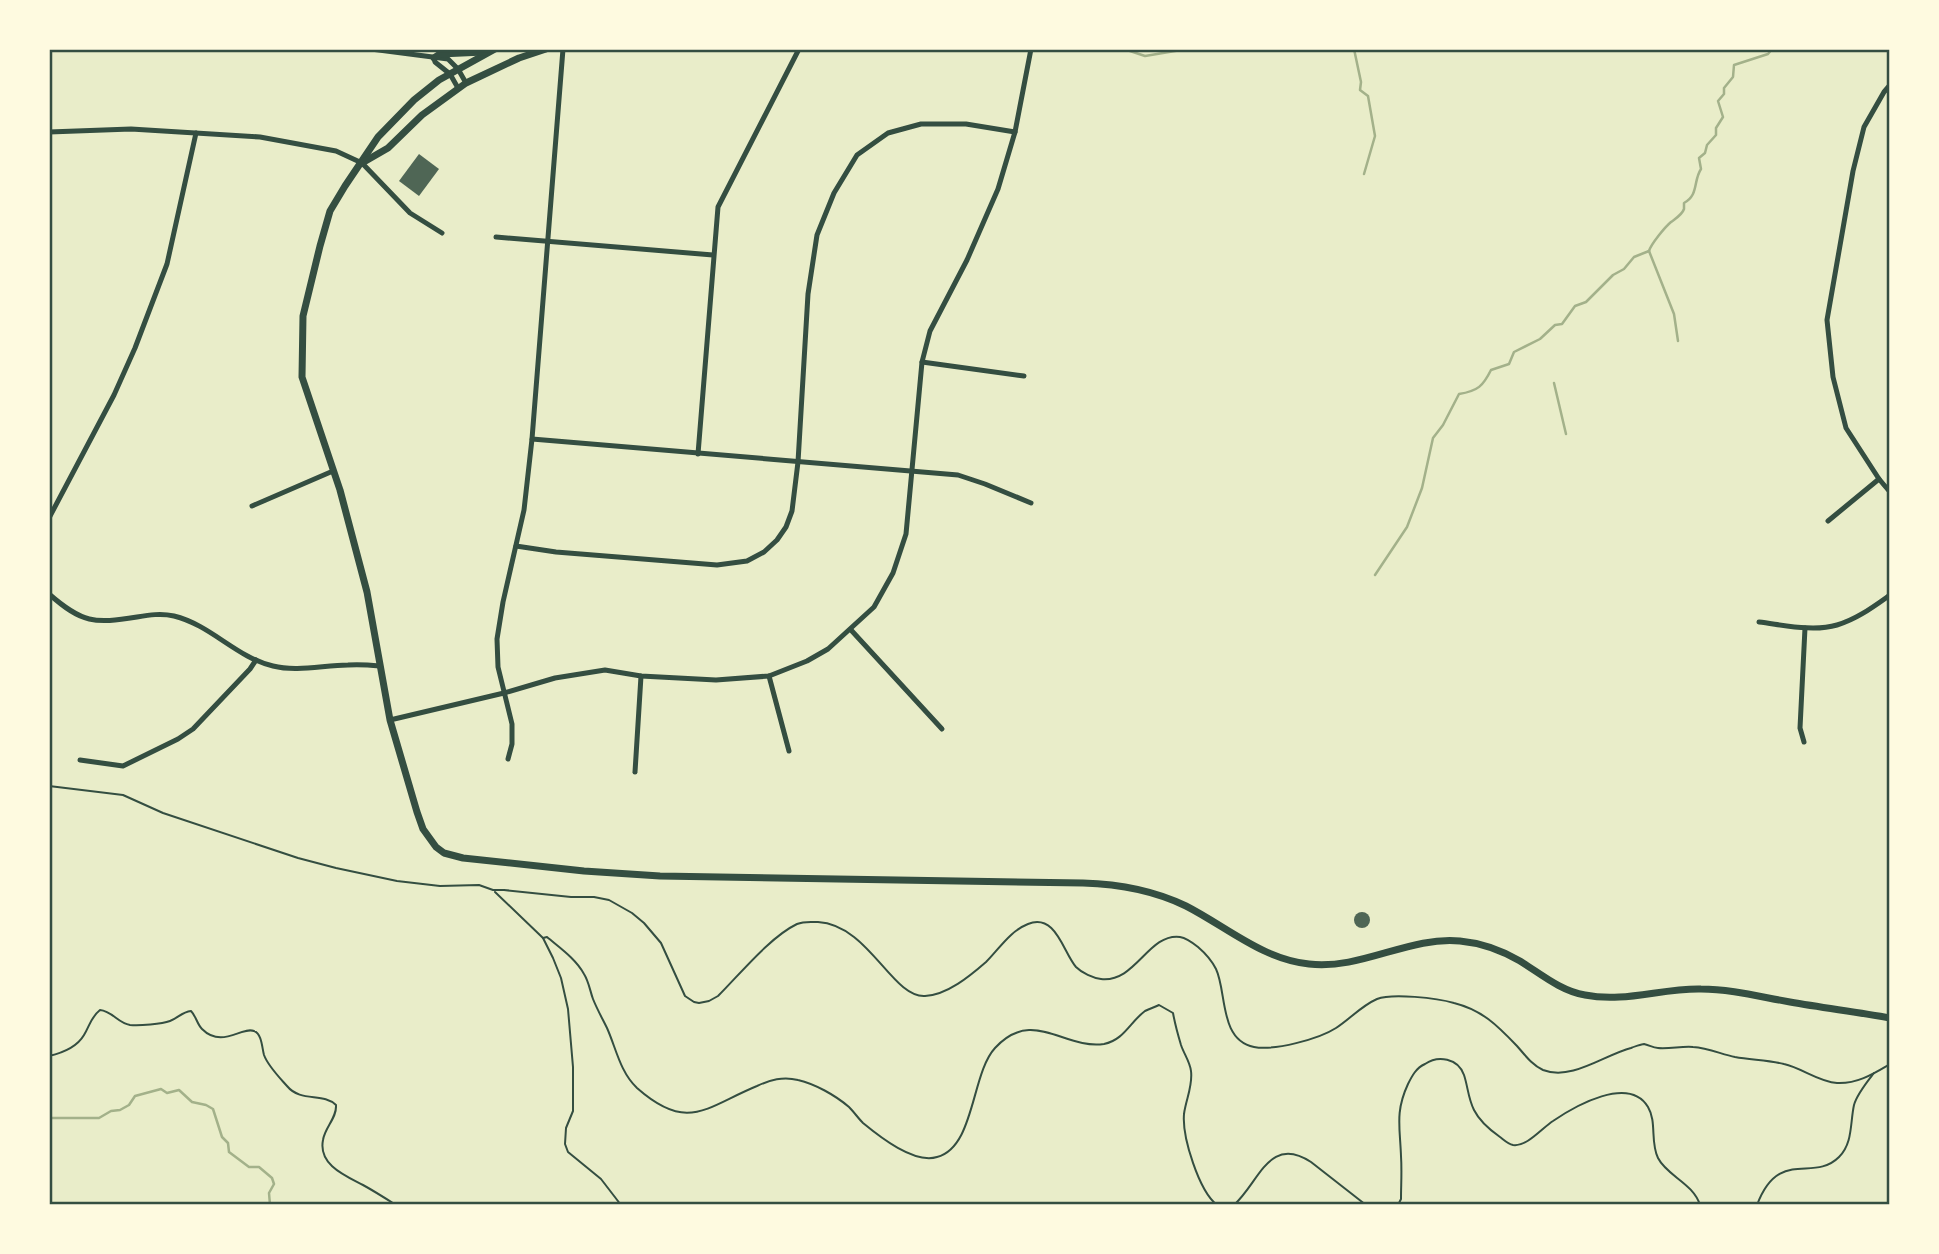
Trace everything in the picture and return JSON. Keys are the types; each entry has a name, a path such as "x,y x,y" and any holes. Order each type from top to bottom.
{"main road":[{"path":"362,163 388,148 422,115 466,83 546,49"},
{"path":"434,58 439,54 492,50"},
{"path":"492,50 450,74 414,100 378,137 330,211 303,316 302,377 340,490 367,592 390,720 423,829 436,847 453,856 621,874 1122,886 1156,893 1172,900 1258,949 1294,962 1348,963 1427,943 1458,940 1490,947 1567,990 1596,997 1627,997 1684,989 1716,990 1890,1018"}],"street":[{"path":"372,49 448,59 466,83"},
{"path":"508,759 512,744 512,724 498,667 497,639 524,510 532,439 563,49"},
{"path":"698,454 718,208 799,49"},
{"path":"390,720 555,678 606,670 641,676 716,681 769,676 807,661 828,649 874,607 893,573 906,534 922,362 930,331 967,260 998,189 1015,132 1031,49"},
{"path":"434,58 435,62 450,74 458,88"},
{"path":"1890,85 1864,127 1861,138 1827,320 1833,377 1846,428 1890,492"},
{"path":"516,546 556,552 717,565 747,561 764,552 786,527 792,511 808,295 817,235 834,193 857,155 888,133 921,124 966,124 1015,132"},
{"path":"49,132 131,129 260,137 336,151 362,163 410,213 442,233"},
{"path":"49,518 135,348 167,264 196,133"},
{"path":"496,237 713,255"},
{"path":"922,362 1024,376"},
{"path":"532,439 958,475 1031,503"},
{"path":"252,506 333,471"},
{"path":"1828,522 1879,479"},
{"path":"49,594 74,614 87,620 110,621 153,614 173,615 202,626 256,660 274,666 380,666"},
{"path":"1759,622 1805,628 1835,626 1863,614 1890,595"},
{"path":"1804,742 1800,728 1805,628"},
{"path":"850,630 942,729"},
{"path":"79,760 123,766 178,739 193,729 256,660"},
{"path":"635,772 641,676"},
{"path":"769,676 789,751"}],"path":[{"path":"49,786 123,795 163,813 298,858 397,881 440,886 478,885 493,890 609,900 644,923 661,943 685,996 699,1003 718,996 774,940 796,925 806,922 827,923 846,930 870,950 901,987 914,995 925,996 940,993 963,980 984,963 1009,936 1037,922 1056,932 1077,968 1101,979 1126,973 1166,938 1181,937 1191,941 1216,968 1225,1014 1234,1033 1245,1044 1255,1047 1317,1038 1379,998 1411,997 1453,1002 1482,1013 1502,1030 1530,1061 1544,1070 1559,1073 1580,1069 1618,1051 1643,1044 1658,1048 1690,1046 1736,1057 1783,1063 1837,1083 1863,1079 1890,1064"},
{"path":"493,890 543,938 557,968 568,1009 573,1089 573,1111 566,1128 565,1144 568,1152 601,1179 621,1205"},
{"path":"543,938 547,937 584,973 620,1064 631,1081 668,1110 689,1114 699,1112 766,1082 797,1079 827,1091 888,1141 905,1152 925,1158 945,1154 960,1139 985,1064 1004,1040 1018,1032 1034,1030 1084,1043 1105,1044 1119,1038 1145,1011 1159,1005 1173,1013 1191,1068 1191,1084 1184,1115 1185,1136 1207,1195 1217,1205"},
{"path":"49,1056 61,1053 76,1044 83,1037 92,1017 100,1010 107,1010 123,1024 134,1026 170,1021 191,1011 204,1031 220,1038 254,1030 260,1037 265,1059 289,1089 297,1095 328,1099 336,1105 337,1110 322,1141 328,1161 342,1175 396,1205"},
{"path":"1398,1205 1401,1199 1398,1120 1401,1099 1412,1075 1419,1067 1428,1061 1448,1059 1464,1073 1467,1093 1475,1113 1493,1132 1515,1145 1525,1143 1554,1120 1601,1097 1627,1092 1637,1096 1647,1107 1653,1122 1654,1148 1663,1167 1680,1179 1700,1205"},
{"path":"1757,1205 1760,1196 1776,1175 1790,1169 1826,1166 1839,1157 1849,1139 1854,1102 1875,1073"},
{"path":"1234,1205 1268,1161 1282,1154 1293,1153 1303,1156 1366,1205"}],"building":[{"path":"419,154 439,169 419,196 399,181"},
{"path":"1359,912 1365,912 1370,920 1368,926 1359,928 1354,923 1354,917"}],"waterway":[{"path":"1124,49 1145,56 1187,49"},
{"path":"1354,49 1361,82 1360,90 1368,96 1375,136 1364,174"},
{"path":"1649,251 1668,224 1682,213 1684,203 1694,192 1701,169 1699,158 1716,135 1716,128 1723,117 1718,101 1733,77 1734,65 1768,54 1772,49"},
{"path":"1649,251 1674,314 1678,341"},
{"path":"1375,575 1407,527 1422,488 1433,438 1459,394 1479,387 1491,370 1509,364 1514,352 1540,339 1555,325 1562,324 1575,306 1586,302 1634,257 1649,251"},
{"path":"1554,383 1566,434"},
{"path":"49,1118 99,1118 129,1105 135,1096 161,1089 167,1093 179,1090 192,1102 213,1109 222,1137 228,1143 229,1152 249,1167 259,1167 272,1178 274,1184 269,1193 270,1205"}]}
